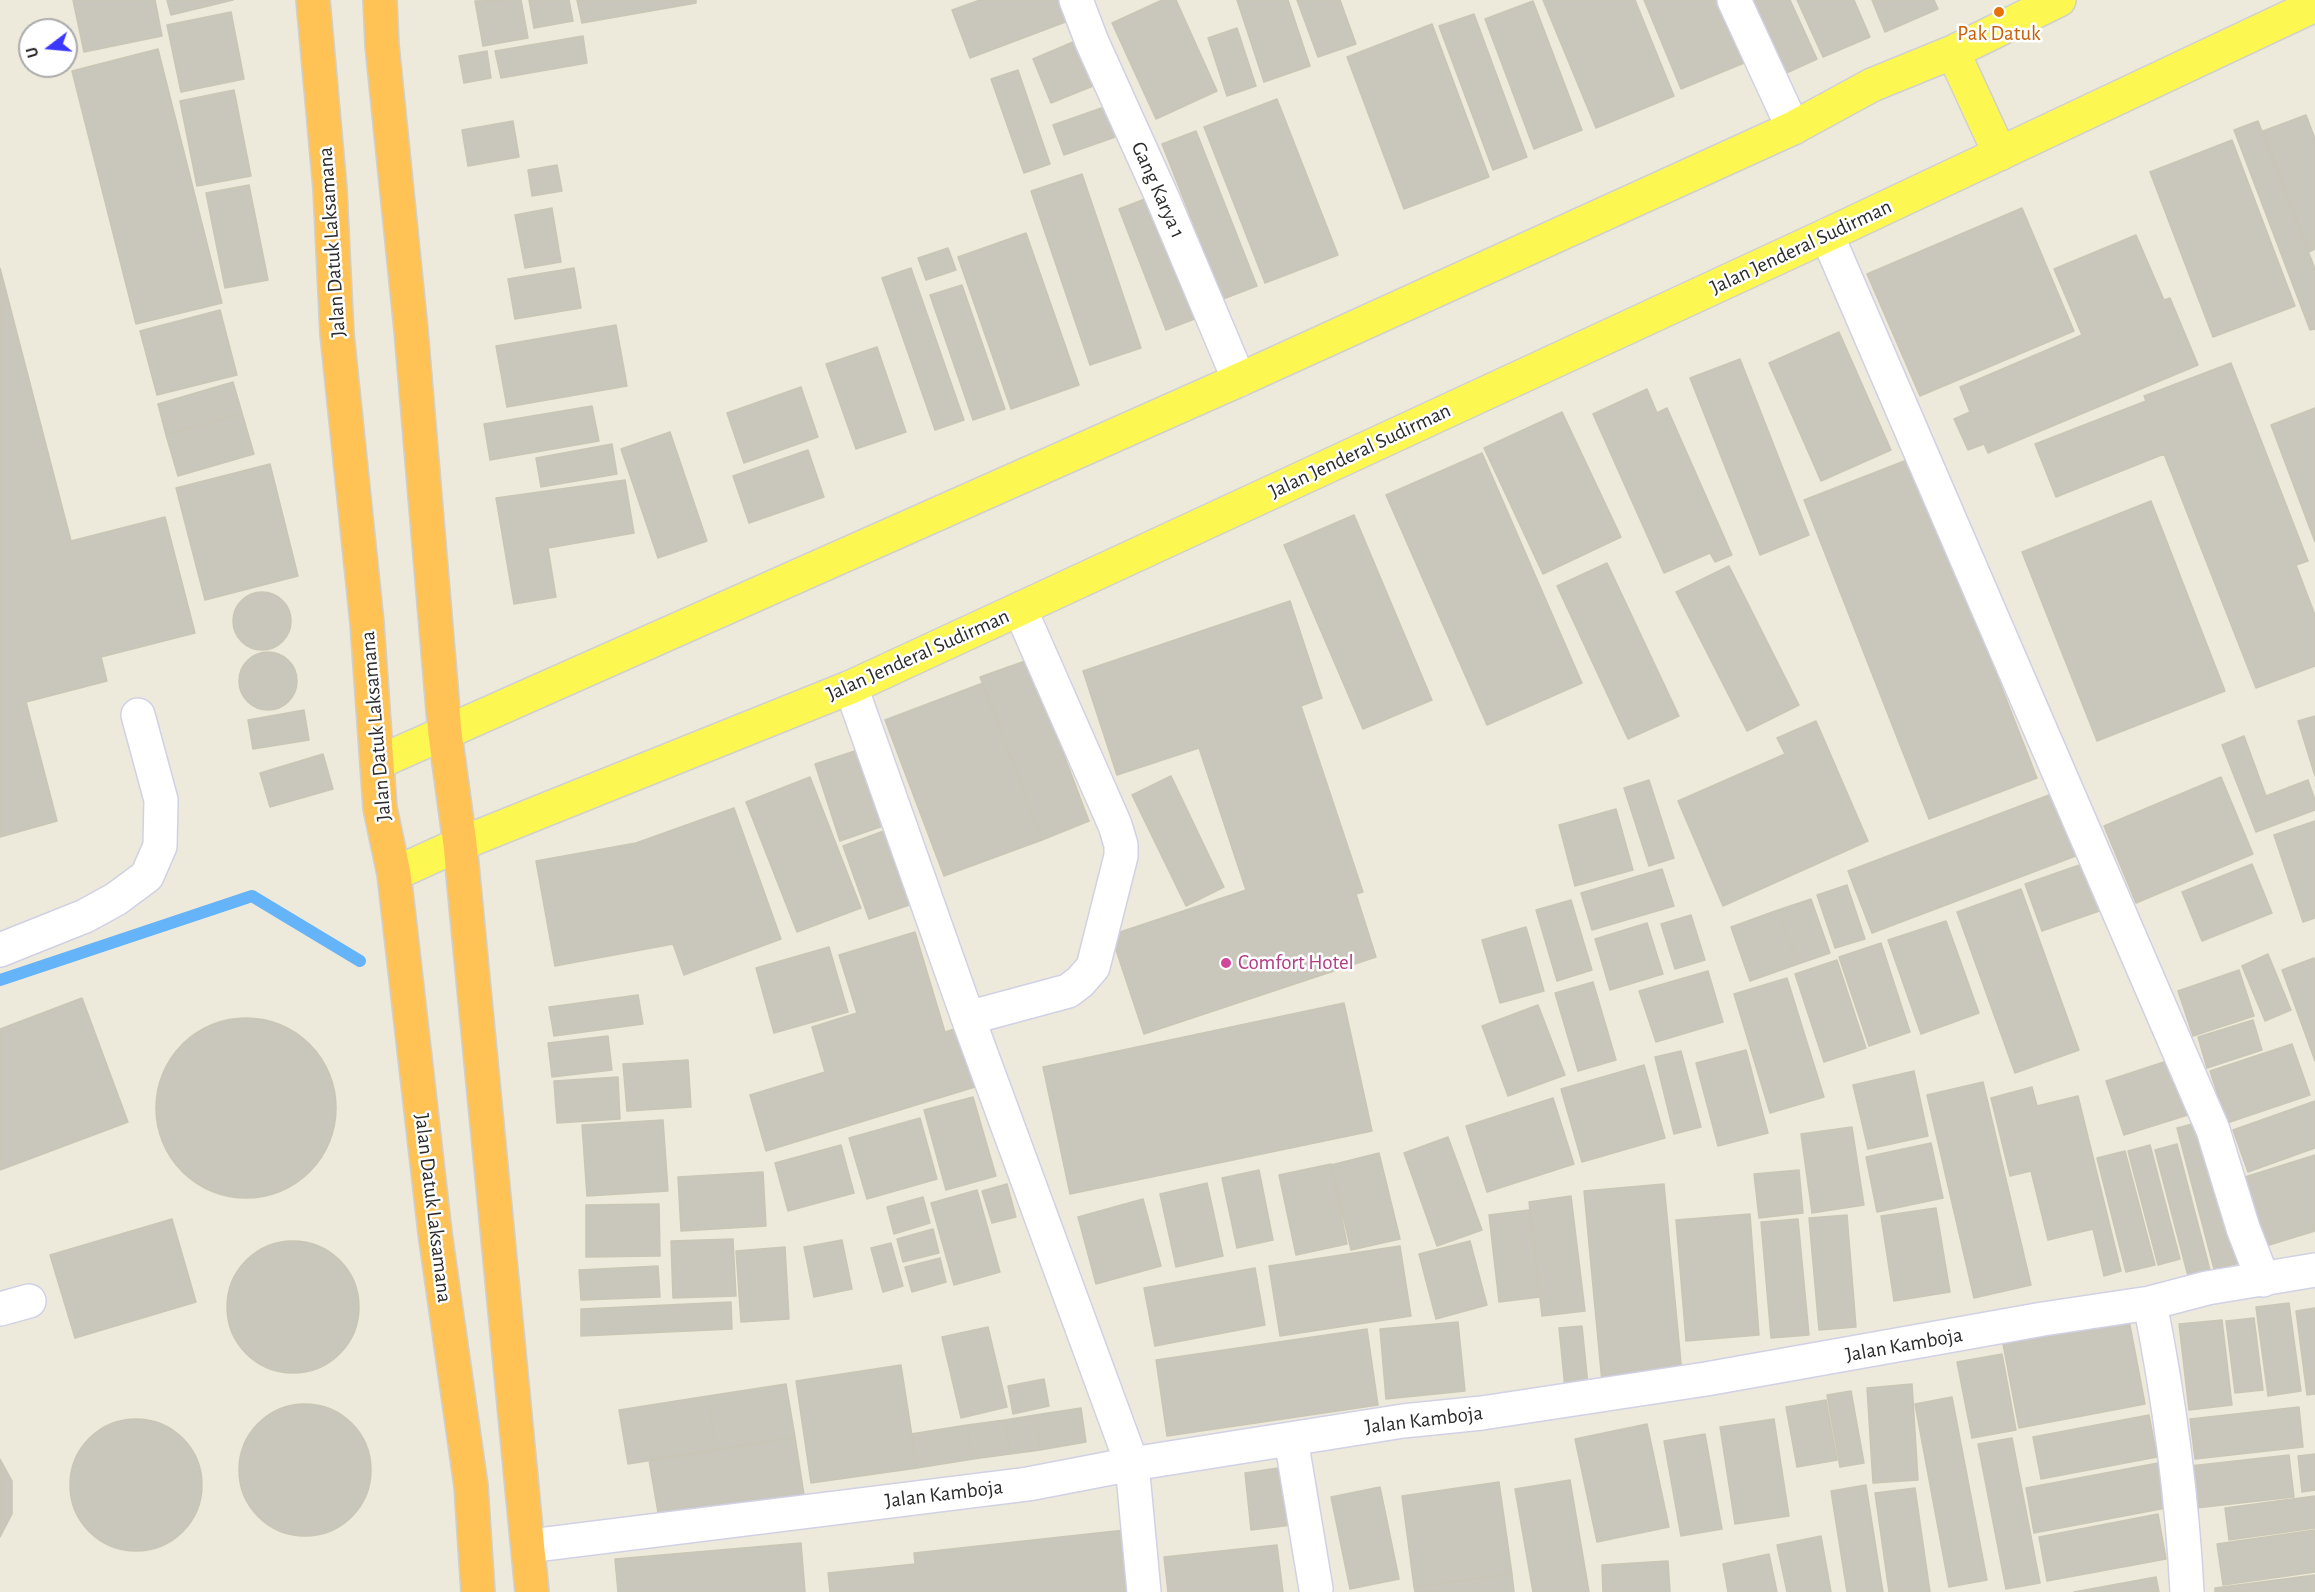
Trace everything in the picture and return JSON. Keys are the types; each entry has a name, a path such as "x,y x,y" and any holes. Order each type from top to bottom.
{"highway":[{"name":"Jalan Datuk Laksamana","path":"313,0 330,189 337,334 379,762 380,808 394,874 435,1233 471,1486 478,1592"},
{"path":"380,0 382,45 411,330 445,734 460,844 532,1592"}],"main road":[{"path":"379,762 1239,380 1792,128 1872,85 1953,51 2059,0"},
{"name":"Jalan Jenderal Sudirman","path":"394,874 460,844 851,687 1827,235 2315,5"},
{"path":"1953,51 2000,154"}],"street":[{"name":"Gang Karya 1","path":"1076,0 1092,42 1162,197 1239,380"},
{"path":"1734,0 1792,128"},
{"path":"1827,235 2213,1130 2243,1228 2263,1280"},
{"path":"968,1018 1068,991 1080,982 1093,967 1121,856 1121,845 1115,825 1020,609"},
{"path":"851,687 968,1018 1132,1464 1144,1592"},
{"path":"0,950 85,916 116,899 147,876 160,846 161,800 138,715"},
{"name":"Jalan Kamboja","path":"529,1546 1028,1484 1132,1464 1403,1421 1482,1413 1706,1379 2043,1319 2150,1303 2207,1288 2315,1270"},
{"path":"2150,1303 2169,1399 2183,1524 2187,1592"},
{"path":"1291,1439 1316,1590"}],"building":[{"path":"73,0 155,0 162,36 84,52"},
{"path":"167,0 233,0 171,15"},
{"path":"521,0 528,38 483,46 475,1"},
{"path":"529,0 569,0 573,21 534,28"},
{"path":"577,0 696,0 696,3 582,23"},
{"path":"980,0 1060,0 1068,21 970,58 952,10"},
{"path":"1162,0 1176,0 1217,91 1156,119 1112,23"},
{"path":"1237,0 1288,0 1310,66 1264,82"},
{"path":"1297,0 1340,0 1356,44 1318,57"},
{"path":"1543,0 1635,0 1674,96 1596,128"},
{"path":"1644,0 1718,0 1744,63 1681,89"},
{"path":"1748,0 1790,0 1817,59 1782,75"},
{"path":"1797,0 1854,0 1870,37 1823,57"},
{"path":"1872,0 1934,0 1938,9 1885,32"},
{"path":"1533,1 1582,130 1534,149 1485,19"},
{"path":"231,12 244,79 181,92 167,25"},
{"path":"1474,14 1527,157 1493,170 1439,26"},
{"path":"1432,24 1489,177 1404,209 1347,57"},
{"path":"1237,28 1256,86 1227,96 1208,38"},
{"path":"583,36 587,63 501,78 495,51"},
{"path":"1080,39 1098,84 1051,103 1033,59"},
{"path":"158,49 222,303 136,324 74,78 78,78 78,69"},
{"path":"487,51 491,78 464,83 459,56"},
{"path":"1018,70 1050,164 1024,173 991,79"},
{"path":"234,90 251,176 197,186 180,101"},
{"path":"1277,99 1338,255 1265,283 1204,127"},
{"path":"1110,105 1121,135 1064,155 1053,125"},
{"path":"2306,115 2315,139 2315,249 2309,252 2263,131"},
{"path":"513,121 519,157 468,166 462,130"},
{"path":"2258,121 2315,269 2315,329 2310,330 2234,130"},
{"path":"1196,131 1257,286 1223,299 1162,144"},
{"path":"2232,140 2295,306 2213,337 2150,172"},
{"path":"557,165 562,191 532,196 528,170"},
{"path":"1082,174 1141,348 1090,365 1031,191"},
{"path":"249,185 268,280 225,288 206,193"},
{"path":"1150,197 1197,318 1166,330 1119,209"},
{"path":"552,208 561,262 525,268 515,215"},
{"path":"2022,208 2074,331 1920,396 1867,274"},
{"path":"1026,233 1079,385 1011,409 958,257"},
{"path":"2136,235 2164,300 2170,298 2198,365 1988,453 1984,444 1968,450 1954,419 1970,412 1960,387 2082,335 2054,269"},
{"path":"948,248 956,270 926,280 918,258"},
{"path":"0,268 71,541 165,517 195,633 101,657 107,681 26,702 57,821 0,837"},
{"path":"574,268 581,308 515,319 508,279"},
{"path":"911,268 964,420 935,430 882,278"},
{"path":"962,285 1005,409 973,420 930,295"},
{"path":"220,310 237,375 157,395 140,331"},
{"path":"616,325 627,386 507,407 496,346"},
{"path":"1839,332 1891,450 1821,481 1769,363"},
{"path":"877,347 906,432 856,449 826,364"},
{"path":"1740,359 1809,535 1760,555 1690,378"},
{"path":"2231,363 2308,561 2296,565 2315,615 2315,666 2256,688 2164,454 2056,497 2035,444 2146,401 2144,396"},
{"path":"233,382 242,413 166,435 158,404"},
{"path":"801,387 818,437 744,463 727,413"},
{"path":"1647,389 1657,413 1667,408 1732,555 1715,562 1710,553 1664,573 1593,414"},
{"path":"592,406 599,441 490,460 484,424"},
{"path":"2315,408 2315,542 2271,425"},
{"path":"1562,412 1621,537 1543,574 1484,448"},
{"path":"242,413 254,454 178,476 166,435"},
{"path":"670,432 707,541 658,558 621,449"},
{"path":"612,444 617,474 541,487 536,458"},
{"path":"808,450 824,497 749,523 733,476"},
{"path":"1482,453 1582,683 1487,725 1386,495"},
{"path":"1912,458 2037,778 1929,819 1804,500"},
{"path":"270,464 298,576 205,600 176,488"},
{"path":"625,480 634,533 548,548 556,597 514,604 496,498"},
{"path":"2151,501 2225,691 2097,741 2022,552"},
{"path":"1354,515 1432,700 1363,729 1284,545"},
{"path":"1607,563 1679,716 1628,739 1557,586"},
{"path":"1729,566 1799,705 1747,731 1676,592"},
{"path":"262,592 273,594 286,605 291,621 289,632 278,645 262,650 251,648 238,637 233,621 235,610 246,597"},
{"path":"1290,601 1322,698 1301,706 1363,892 1356,894 1376,957 1144,1034 1111,935 1246,890 1199,748 1117,775 1083,671"},
{"path":"268,652 279,654 289,660 295,670 297,681 295,692 289,702 279,708 268,710 257,708 247,702 241,692 239,681 241,670 247,660 257,654"},
{"path":"1028,660 1089,821 1042,840 980,677"},
{"path":"983,683 1042,840 944,876 885,720"},
{"path":"304,710 309,740 253,749 248,720"},
{"path":"2315,716 2315,776 2298,721"},
{"path":"1816,721 1868,841 1723,906 1678,801 1785,754 1777,738"},
{"path":"2244,736 2266,796 2308,780 2315,800 2315,810 2256,832 2222,745"},
{"path":"861,749 886,825 840,841 815,764"},
{"path":"323,754 333,789 270,807 260,773"},
{"path":"1171,776 1224,887 1186,906 1132,795"},
{"path":"810,777 861,908 797,932 746,802"},
{"path":"2221,777 2253,854 2136,903 2104,826"},
{"path":"1649,780 1674,858 1649,866 1624,788"},
{"path":"2057,792 2081,854 1872,933 1848,871"},
{"path":"734,808 781,939 684,975 673,944 555,966 536,861 636,843"},
{"path":"1616,809 1633,870 1575,886 1559,825"},
{"path":"2315,821 2315,918 2303,922 2274,835"},
{"path":"889,829 915,903 869,919 843,846"},
{"path":"2088,862 2105,909 2042,931 2025,884"},
{"path":"2252,864 2272,913 2202,941 2182,892"},
{"path":"1662,869 1674,906 1592,930 1581,893"},
{"path":"1847,885 1865,939 1835,948 1817,895"},
{"path":"2021,889 2079,1050 2015,1073 1957,912"},
{"path":"1811,899 1830,953 1798,964 1778,910"},
{"path":"1571,900 1592,970 1557,981 1536,910"},
{"path":"1778,910 1798,964 1750,981 1731,927"},
{"path":"1691,915 1705,960 1675,969 1661,924"},
{"path":"1946,921 1979,1013 1921,1034 1888,940"},
{"path":"1647,923 1663,974 1610,990 1595,939"},
{"path":"1526,927 1544,991 1500,1003 1482,940"},
{"path":"915,932 945,1032 958,1028 975,1087 766,1151 750,1095 825,1072 812,1027 857,1013 839,955"},
{"path":"1881,943 1910,1032 1869,1046 1839,957"},
{"path":"829,947 848,1012 774,1033 756,968"},
{"path":"2268,954 2291,1010 2265,1021 2242,966"},
{"path":"2314,958 2315,962 2315,1061 2282,970"},
{"path":"1837,960 1866,1048 1824,1062 1795,974"},
{"path":"2239,970 2254,1016 2193,1036 2178,991"},
{"path":"1708,971 1723,1022 1656,1042 1639,991"},
{"path":"1787,978 1824,1097 1770,1113 1734,994"},
{"path":"1593,982 1616,1060 1578,1071 1555,993"},
{"path":"638,995 643,1024 554,1036 549,1007"},
{"path":"82,998 128,1122 0,1170 0,1029"},
{"path":"1344,1003 1372,1131 1070,1194 1043,1067"},
{"path":"1538,1005 1565,1075 1508,1096 1482,1026"},
{"path":"246,1018 280,1025 296,1033 310,1044 321,1058 329,1074 336,1108 329,1142 321,1158 310,1172 296,1183 280,1191 246,1198 212,1191 196,1183 182,1172 171,1158 163,1142 156,1108 163,1074 171,1058 182,1044 196,1033 212,1025"},
{"path":"2253,1020 2262,1050 2207,1068 2198,1037"},
{"path":"608,1036 612,1070 552,1077 548,1043"},
{"path":"2292,1044 2310,1095 2227,1123 2210,1071"},
{"path":"1746,1050 1768,1133 1718,1146 1696,1063"},
{"path":"1681,1051 1701,1127 1674,1134 1655,1057"},
{"path":"2173,1059 2191,1114 2124,1135 2106,1081"},
{"path":"688,1060 691,1107 627,1111 623,1064"},
{"path":"1644,1065 1665,1138 1582,1162 1561,1089"},
{"path":"1914,1071 1928,1136 1868,1149 1853,1085"},
{"path":"618,1077 620,1119 557,1123 554,1081"},
{"path":"1983,1082 2031,1285 1974,1298 1927,1095"},
{"path":"2032,1087 2037,1106 2078,1096 2121,1271 2104,1276 2093,1229 2048,1240 2031,1171 2010,1176 1991,1098"},
{"path":"973,1097 996,1176 946,1190 924,1110"},
{"path":"1553,1098 1574,1164 1487,1192 1466,1126"},
{"path":"2315,1101 2315,1148 2248,1172 2233,1130"},
{"path":"920,1118 937,1179 867,1199 849,1138"},
{"path":"663,1120 668,1191 587,1196 582,1125"},
{"path":"2204,1121 2240,1263 2214,1269 2177,1128"},
{"path":"1852,1127 1864,1205 1812,1213 1801,1134"},
{"path":"1448,1137 1482,1230 1437,1246 1404,1153"},
{"path":"1931,1143 1943,1198 1877,1212 1866,1157"},
{"path":"2177,1144 2210,1270 2188,1276 2155,1150"},
{"path":"841,1145 854,1193 788,1211 775,1163"},
{"path":"2150,1145 2180,1259 2158,1265 2128,1151"},
{"path":"2125,1151 2155,1265 2126,1272 2097,1158"},
{"path":"1379,1153 1400,1239 1351,1250 1331,1165"},
{"path":"2315,1155 2315,1231 2266,1246 2245,1177"},
{"path":"1331,1164 1347,1244 1296,1255 1279,1175"},
{"path":"1259,1170 1273,1240 1237,1248 1222,1178"},
{"path":"1799,1170 1803,1213 1759,1218 1754,1174"},
{"path":"763,1172 766,1226 681,1231 678,1177"},
{"path":"1207,1183 1223,1256 1176,1267 1160,1194"},
{"path":"1007,1184 1016,1217 992,1223 982,1191"},
{"path":"1664,1184 1682,1374 1602,1382 1584,1191"},
{"path":"977,1190 1000,1272 954,1285 931,1203"},
{"path":"1571,1196 1585,1311 1542,1316 1529,1202"},
{"path":"923,1197 930,1223 894,1234 887,1207"},
{"path":"1143,1199 1161,1266 1096,1284 1078,1217"},
{"path":"659,1204 660,1256 586,1257 586,1205"},
{"path":"1936,1208 1950,1292 1894,1301 1881,1216"},
{"path":"1529,1210 1540,1297 1499,1302 1489,1215"},
{"path":"1750,1214 1759,1335 1686,1341 1676,1220"},
{"path":"1847,1215 1856,1327 1819,1330 1809,1218"},
{"path":"172,1219 196,1302 75,1338 50,1255"},
{"path":"1798,1219 1809,1335 1771,1338 1761,1222"},
{"path":"933,1229 939,1253 903,1262 897,1239"},
{"path":"733,1239 736,1296 673,1298 671,1241"},
{"path":"842,1240 852,1289 814,1297 804,1247"},
{"path":"293,1241 318,1246 339,1261 354,1282 359,1307 354,1332 339,1353 318,1368 293,1373 268,1368 247,1353 232,1332 227,1307 232,1282 247,1261 268,1246"},
{"path":"1470,1241 1487,1305 1436,1319 1419,1254"},
{"path":"891,1243 903,1286 883,1292 871,1248"},
{"path":"1400,1246 1411,1316 1280,1336 1269,1266"},
{"path":"785,1247 789,1319 741,1322 736,1251"},
{"path":"940,1258 946,1282 912,1292 905,1267"},
{"path":"658,1266 660,1297 581,1300 579,1270"},
{"path":"1255,1268 1265,1325 1155,1346 1144,1288"},
{"path":"731,1302 732,1329 581,1336 581,1309"},
{"path":"2289,1303 2301,1391 2268,1396 2256,1307"},
{"path":"2315,1308 2315,1394 2307,1395 2296,1311"},
{"path":"2254,1318 2263,1390 2235,1393 2226,1321"},
{"path":"2129,1320 2145,1404 2019,1428 2003,1344"},
{"path":"2222,1320 2232,1405 2189,1410 2179,1324"},
{"path":"1458,1322 1465,1391 1386,1399 1380,1329"},
{"path":"1582,1326 1588,1385 1565,1388 1559,1328"},
{"path":"988,1327 1007,1407 961,1418 942,1337"},
{"path":"1367,1329 1378,1405 1167,1436 1156,1360"},
{"path":"2002,1354 2016,1430 1972,1438 1957,1362"},
{"path":"901,1365 917,1468 811,1483 796,1381"},
{"path":"1044,1379 1049,1406 1013,1414 1008,1386"},
{"path":"786,1384 795,1437 716,1450 708,1396"},
{"path":"1912,1384 1918,1480 1873,1483 1867,1388"},
{"path":"1851,1391 1864,1463 1840,1467 1827,1395"},
{"path":"708,1396 716,1450 628,1464 619,1410"},
{"path":"1952,1397 1987,1580 1949,1587 1915,1404"},
{"path":"1826,1400 1837,1460 1797,1467 1786,1407"},
{"path":"305,1404 330,1409 351,1424 366,1445 371,1470 366,1495 351,1516 330,1531 305,1536 280,1531 259,1516 244,1495 239,1470 244,1445 259,1424 280,1409"},
{"path":"2299,1407 2303,1447 2195,1459 2190,1419"},
{"path":"1081,1408 1086,1442 1040,1450 1035,1415"},
{"path":"1035,1415 1040,1450 1010,1454 1005,1420"},
{"path":"2149,1415 2157,1457 2041,1479 2033,1437"},
{"path":"136,1419 161,1424 182,1439 197,1460 202,1485 197,1510 182,1531 161,1546 136,1551 111,1546 90,1531 75,1510 70,1485 75,1460 90,1439 111,1424"},
{"path":"1774,1419 1789,1516 1735,1524 1720,1427"},
{"path":"1005,1420 1010,1454 973,1459 967,1425"},
{"path":"1647,1424 1669,1527 1597,1542 1575,1439"},
{"path":"967,1425 973,1459 917,1468 911,1434"},
{"path":"1705,1434 1722,1529 1681,1536 1664,1441"},
{"path":"795,1437 805,1501 660,1524 649,1460"},
{"path":"2012,1438 2040,1583 2006,1589 1978,1444"},
{"path":"2315,1454 2315,1490 2302,1492 2298,1456"},
{"path":"2289,1455 2294,1497 2196,1508 2190,1466"},
{"path":"0,1459 12,1481 12,1514 0,1537"},
{"path":"2158,1463 2166,1508 2034,1533 2026,1488"},
{"path":"1285,1467 1292,1525 1251,1530 1245,1473"},
{"path":"1570,1480 1589,1592 1533,1592 1515,1489"},
{"path":"1499,1482 1512,1574 1414,1587 1402,1496"},
{"path":"1866,1485 1883,1592 1847,1592 1831,1491"},
{"path":"1380,1487 1399,1579 1350,1589 1331,1497"},
{"path":"1915,1488 1930,1592 1889,1592 1875,1493"},
{"path":"2315,1496 2315,1528 2229,1540 2225,1508"},
{"path":"2158,1514 2166,1559 2047,1581 2039,1537"},
{"path":"1125,1530 1132,1592 830,1592 828,1573 915,1564 914,1553"},
{"path":"2315,1530 2315,1572 2223,1585 2217,1544"},
{"path":"1821,1536 1831,1592 1787,1592 1777,1545"},
{"path":"801,1543 805,1592 618,1592 615,1559"},
{"path":"1277,1545 1283,1592 1168,1592 1164,1557"},
{"path":"1769,1554 1777,1592 1728,1592 1723,1564"},
{"path":"1668,1561 1670,1592 1603,1592 1602,1565"},
{"path":"1512,1574 1514,1592 1415,1592 1414,1587"},
{"path":"2315,1575 2315,1592 2215,1592 2215,1588"},
{"path":"2156,1577 2159,1592 2074,1592"}],"waterway":[{"path":"0,980 252,896 360,961"}],"place":[{"name":"Pak Datuk","path":"1999,12"},
{"name":"Comfort Hotel","path":"1226,963"}]}
